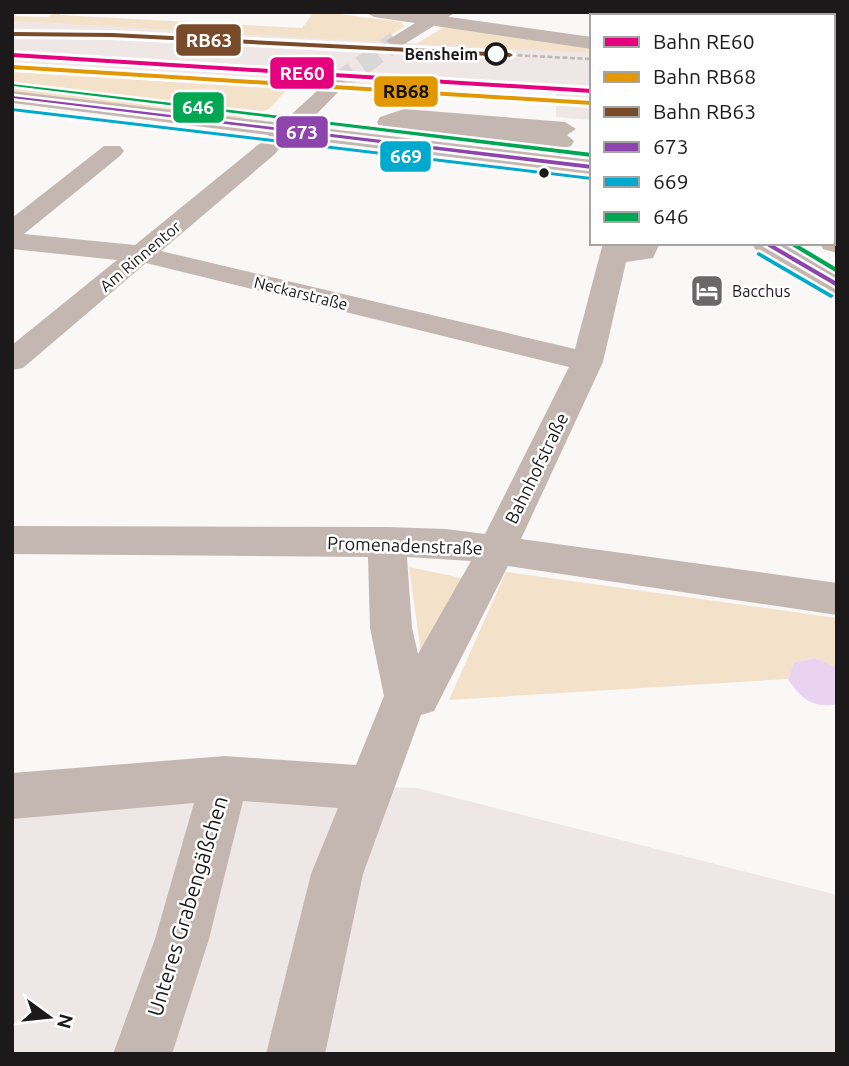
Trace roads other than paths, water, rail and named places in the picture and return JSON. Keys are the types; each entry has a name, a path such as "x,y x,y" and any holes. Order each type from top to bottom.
{"main road":[{"path":"396,41 440,16"},
{"path":"267,149 337,83"},
{"path":"12,97 286,132 563,141 590,165"},
{"path":"12,118 590,186"},
{"path":"768,245 837,285"}],"street":[{"path":"373,12 440,16 486,30 590,43"},
{"path":"486,30 507,12"},
{"path":"404,116 563,141 398,128 389,126 388,122 404,116"},
{"name":"Am Rinnentor","path":"12,361 267,149"},
{"path":"12,230 112,151"},
{"name":"Neckarstraße","path":"12,241 141,254 587,362"},
{"name":"Bahnhofstraße","path":"405,696 418,697 490,561 587,362 615,249 643,252 646,245"},
{"name":"Promenadenstraße","path":"12,540 446,542 490,561 837,599"},
{"path":"295,1054 337,874 405,696 391,628 387,541"},
{"path":"12,796 225,778"},
{"name":"Unteres Grabengäßchen","path":"142,1054 182,939 225,778 372,788"}],"tunnel":[{"path":"337,83 396,41"}],"railway":[{"path":"510,55 590,59"}],"rail line":[{"name":"RB63","path":"12,34 112,35 510,55"},
{"name":"RE60","path":"12,55 590,91"},
{"name":"RB68","path":"12,67 590,103"}],"place":[{"name":"Bensheim","path":"496,54"},
{"name":"Bacchus","path":"707,291"}]}
